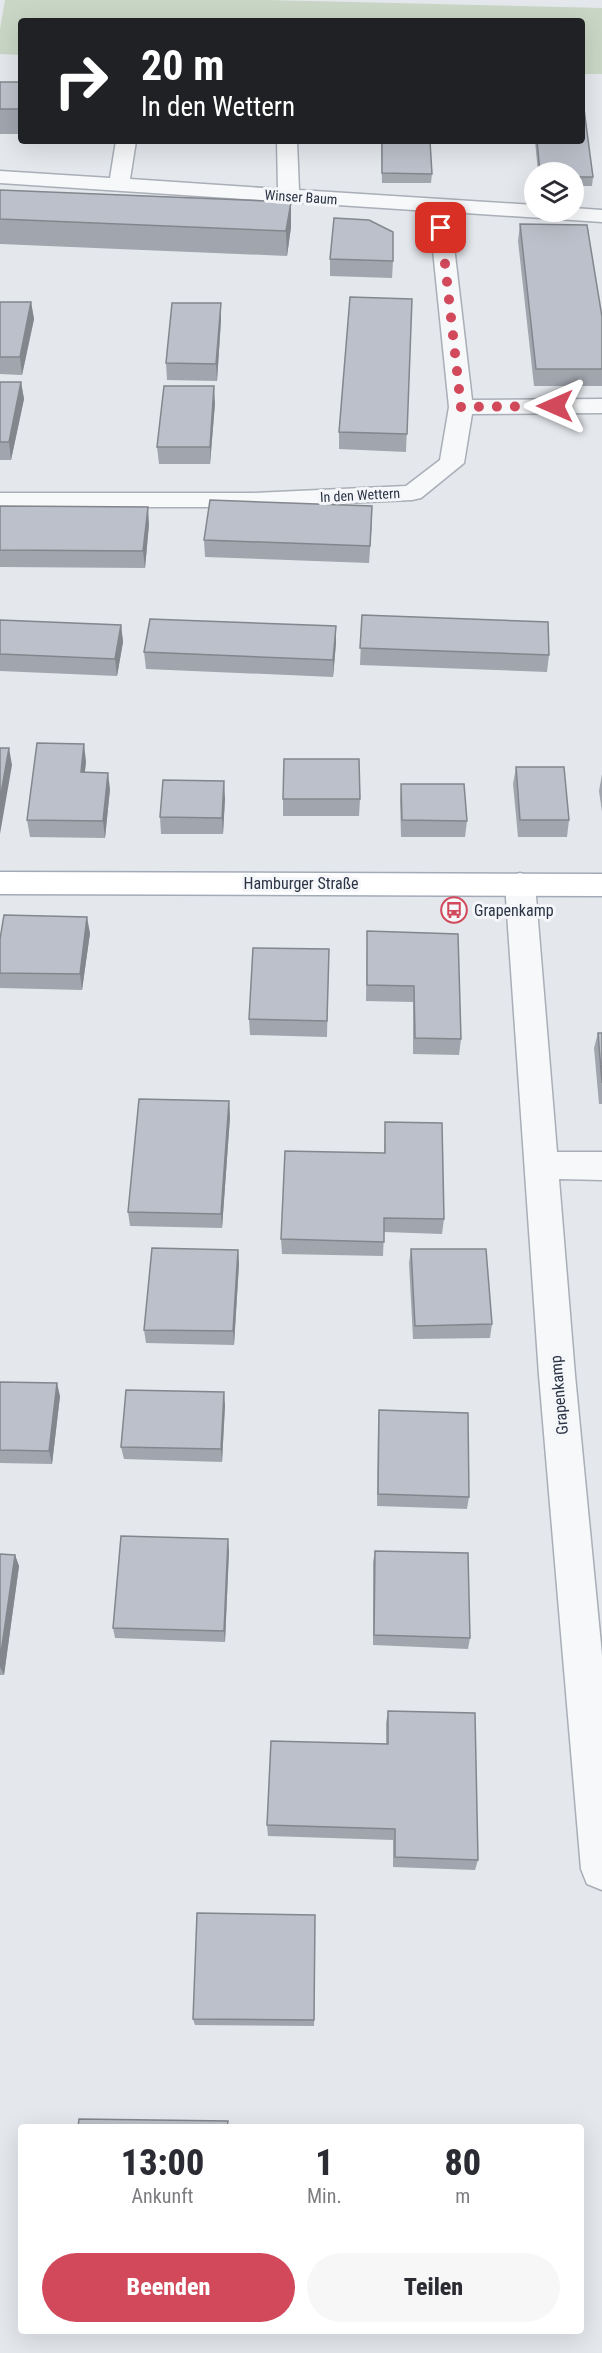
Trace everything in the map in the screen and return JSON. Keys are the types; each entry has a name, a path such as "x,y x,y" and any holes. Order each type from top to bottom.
{"main road":[{"name":"Hamburger Straße","path":"0,883 602,885"}],"street":[{"path":"119,185 126,144"},
{"path":"287,144 289,197"},
{"name":"Winser Baum","path":"0,177 602,216"},
{"name":"In den Wettern","path":"0,500 252,500 412,493 452,463 461,407 439,207"},
{"path":"461,407 602,406"},
{"name":"Grapenkamp","path":"520,884 557,1375 592,1655 602,1869"},
{"path":"541,1165 602,1166"}],"green space":[{"path":"5,0 267,0 602,8 602,74 585,74 585,18 18,18 18,55 0,54 0,29"}],"building":[{"path":"0,82 18,82 18,109 0,109"},
{"path":"585,117 593,177 584,177 584,162 539,162 537,144 585,144"},
{"path":"382,144 430,144 432,174 382,173"},
{"path":"0,190 291,202 286,231 0,219"},
{"path":"334,218 369,220 393,232 393,261 330,259"},
{"path":"520,224 587,225 602,317 602,369 536,369"},
{"path":"350,297 412,299 407,434 339,432"},
{"path":"0,302 31,302 20,357 0,357"},
{"path":"172,303 221,303 216,364 166,363"},
{"path":"0,382 21,382 9,442 0,442"},
{"path":"164,386 214,386 210,447 157,447"},
{"path":"210,500 372,506 370,546 204,540"},
{"path":"0,506 148,507 143,551 0,550"},
{"path":"362,615 548,622 549,655 360,648"},
{"path":"150,619 336,626 333,660 144,652"},
{"path":"0,620 121,625 115,659 0,654"},
{"path":"37,743 84,744 81,772 108,773 103,821 27,820"},
{"path":"0,748 9,748 0,799"},
{"path":"284,759 359,759 360,799 283,799"},
{"path":"516,767 564,767 569,820 520,820"},
{"path":"163,780 224,781 222,818 160,817"},
{"path":"401,784 464,784 467,821 402,820"},
{"path":"4,915 87,917 80,974 0,973 0,939"},
{"path":"367,931 458,934 461,1039 415,1038 414,986 367,985"},
{"path":"253,948 329,949 327,1021 249,1019"},
{"path":"598,1033 602,1033 602,1083"},
{"path":"139,1099 229,1101 221,1214 128,1212"},
{"path":"385,1122 442,1123 444,1219 384,1218 384,1242 281,1239 285,1151 385,1153"},
{"path":"152,1248 238,1250 233,1331 144,1330"},
{"path":"411,1249 486,1249 492,1324 415,1326"},
{"path":"0,1382 57,1383 49,1451 0,1450"},
{"path":"126,1390 224,1392 221,1449 121,1447"},
{"path":"379,1410 468,1413 469,1497 378,1494"},
{"path":"121,1536 228,1539 224,1631 113,1628"},
{"path":"375,1551 468,1553 470,1638 374,1635"},
{"path":"0,1554 15,1555 0,1660"},
{"path":"388,1711 475,1713 478,1860 395,1857 395,1829 267,1825 271,1741 388,1744"},
{"path":"197,1913 315,1915 314,2020 193,2019"},
{"path":"79,2119 228,2121 228,2124 78,2124"}],"place":[{"name":"Grapenkamp","path":"454,910"}],"route":[{"path":"441,228 455,337 461,407 555,406"}]}
